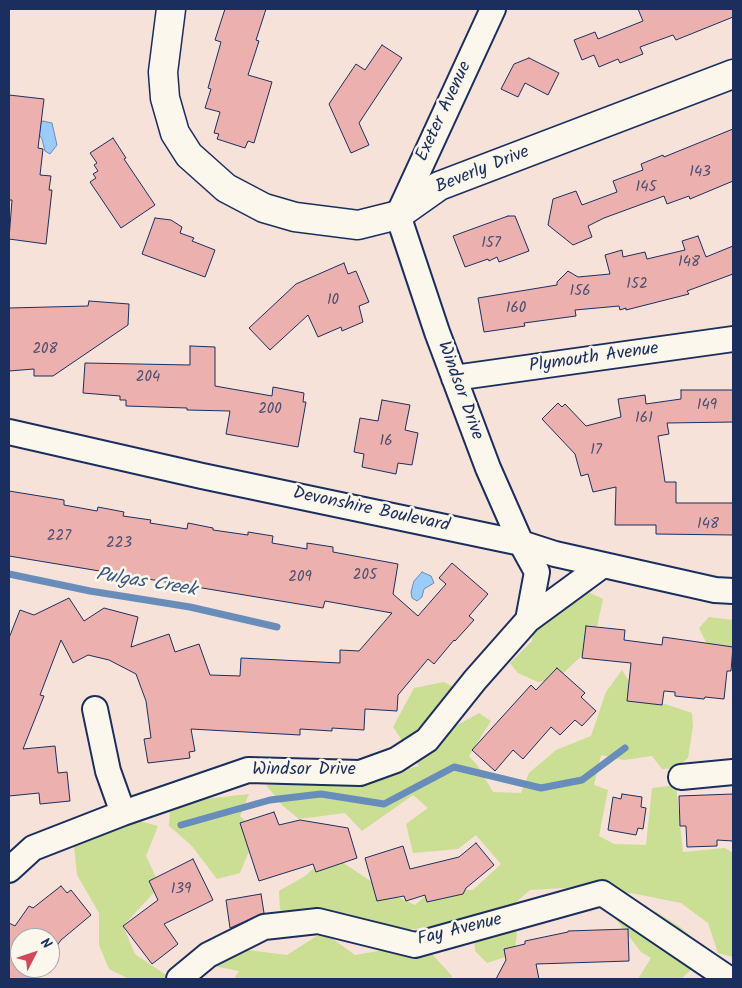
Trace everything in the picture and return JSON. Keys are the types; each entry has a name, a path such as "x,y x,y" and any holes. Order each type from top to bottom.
{"street":[{"name":"Beverly Drive","path":"171,9 163,72 165,98 175,133 189,155 226,188 264,208 295,217 358,224 398,216 439,186 733,74"},
{"name":"Exeter Avenue","path":"398,216 493,9"},
{"name":"Windsor Drive","path":"398,216 454,378 488,468 521,543 538,572 528,620"},
{"name":"Plymouth Avenue","path":"454,378 733,339"},
{"name":"Devonshire Boulevard","path":"9,432 202,476 521,543 555,554 715,590 733,591"},
{"name":"Windsor Drive","path":"9,870 32,848 123,813 248,770 360,773 396,760 427,740 475,680 528,620 603,565"},
{"path":"95,709 108,771 123,813"},
{"path":"681,778 733,772"},
{"name":"Fay Avenue","path":"179,979 208,955 264,927 318,921 415,945 602,893 729,979"}],"green space":[{"path":"588,592 603,599 593,645 557,679 538,682 518,673 510,663 532,641 533,626"},
{"path":"709,617 733,620 733,661 711,652 699,628"},
{"path":"622,670 638,695 692,713 693,726 688,758 676,768 662,769 652,756 624,760 601,755 594,785 608,790 599,836 614,844 646,845 652,788 676,785 683,852 725,848 733,853 733,957 718,953 708,923 681,903 631,893 615,895 583,905 565,888 530,890 508,909 517,934 514,954 487,963 475,951 473,918 432,928 394,930 346,913 293,915 280,910 279,891 305,876 330,854 387,892 415,905 433,889 473,890 501,864 476,835 458,849 413,853 406,824 428,808 413,795 362,831 345,813 299,819 283,806 266,785 341,785 419,766 393,727 414,688 444,682 464,693 454,727 479,713 491,721 469,756 477,765 493,792 521,793 529,773 556,750 591,736 606,692"},
{"path":"249,794 240,816 253,829 253,842 240,873 217,879 191,845 169,826 170,808 204,799"},
{"path":"129,818 158,826 146,856 160,886 123,926 135,954 172,979 129,979 109,969 99,945 99,913 77,875 74,846 88,819"},
{"path":"639,906 656,912 680,927 710,953 682,979 638,979 651,958 641,952 608,909"},
{"path":"323,932 355,955 390,949 432,954 452,976 451,979 234,979 239,971 214,966 209,945 287,955"}],"water":[{"path":"43,121 52,123 57,145 50,154 45,151 42,139 38,133 38,127"},
{"path":"422,572 431,576 434,583 424,589 422,597 417,601 412,598 411,592 414,581"}],"building":[{"path":"225,9 266,9 256,40 259,41 248,75 272,82 254,143 248,141 245,148 217,139 219,134 214,133 220,112 205,108 211,89 208,88 221,42 215,40"},
{"path":"638,9 733,9 733,17 676,40 673,35 640,47 643,54 620,63 618,59 599,67 594,55 582,60 574,40 595,32 598,39 643,21"},
{"path":"382,45 402,58 359,123 369,145 351,153 329,104 356,64 365,70"},
{"path":"529,58 559,73 548,95 525,83 518,97 501,89 514,64"},
{"path":"9,95 44,99 38,148 43,149 40,175 51,176 49,190 52,190 46,244 9,239 12,200 9,200"},
{"path":"733,129 733,181 690,199 689,196 667,204 664,196 604,218 588,226 592,237 573,245 548,225 553,199 576,191 582,205 617,192 613,181 643,170 641,164 663,155 664,157"},
{"path":"113,138 126,158 124,159 155,205 121,228 90,182 96,178 93,174 98,171 94,165 97,163 90,153"},
{"path":"508,216 515,216 529,251 499,262 497,257 465,267 453,236"},
{"path":"155,218 171,220 182,227 180,233 194,238 192,241 215,250 205,277 142,254"},
{"path":"698,236 706,257 733,246 733,274 687,291 689,294 626,310 626,308 620,310 619,306 575,310 576,316 524,323 525,326 484,332 478,298 557,285 557,282 568,271 578,277 610,274 605,255 622,250 623,257 645,252 647,259 685,250 682,241"},
{"path":"344,263 348,274 356,271 369,302 359,306 363,322 342,331 341,327 318,337 308,315 270,350 249,328 296,284"},
{"path":"89,301 129,304 128,325 53,376 34,376 34,369 9,371 9,308 88,306"},
{"path":"190,346 215,347 215,386 272,396 273,387 304,393 303,402 306,402 298,447 226,434 230,411 126,406 126,400 120,400 120,396 83,393 85,363 190,365"},
{"path":"681,390 733,390 733,422 667,423 669,434 658,436 665,482 676,482 676,503 733,503 733,535 656,534 656,525 615,525 616,487 593,492 588,474 581,476 575,454 542,419 558,403 562,407 565,404 586,426 621,417 618,399 645,395 646,404 681,399"},
{"path":"382,400 410,405 405,430 418,433 412,465 398,463 396,474 362,467 364,454 354,452 360,418 378,421"},
{"path":"9,491 64,500 64,505 97,511 98,507 124,512 123,516 151,520 150,523 187,529 188,523 213,528 213,530 273,536 272,543 307,549 307,543 333,547 333,552 398,564 393,594 418,616 446,584 439,578 452,563 488,594 469,616 474,620 434,664 428,659 398,695 397,711 365,709 364,730 300,729 300,735 191,729 195,751 189,752 190,758 148,763 144,739 151,738 146,701 136,674 109,660 88,655 73,663 61,640 40,695 44,696 23,749 55,746 58,773 67,772 70,801 40,804 39,793 9,796 9,638 20,610 34,615 69,598 84,621 104,608 138,617 131,647 169,634 175,652 199,644 210,675 240,676 241,658 340,663 340,650 359,651 392,613 325,601 323,608 9,556"},
{"path":"586,626 625,630 624,640 662,645 663,637 733,647 731,671 727,671 724,699 675,696 675,692 664,691 662,705 627,701 631,663 582,658"},
{"path":"557,668 585,693 581,697 596,711 582,726 575,720 560,735 551,727 523,759 513,750 495,771 472,750 531,685 536,690"},
{"path":"622,794 642,797 641,807 646,808 643,829 638,828 636,835 608,830 613,797 621,799"},
{"path":"733,794 733,841 717,840 717,846 687,847 686,826 680,826 679,796"},
{"path":"274,812 279,825 300,820 348,828 357,858 316,872 313,864 259,881 240,823"},
{"path":"476,843 494,865 466,888 463,894 427,902 425,895 406,901 404,896 377,901 365,858 403,846 410,869 459,857"},
{"path":"193,859 213,900 164,924 178,944 152,964 123,926 158,900 149,881"},
{"path":"61,886 67,893 71,890 91,915 60,941 60,928 10,928 10,978 33,978 9,979 9,923 15,926 29,906 33,908"},
{"path":"261,894 264,913 230,928 226,900"},
{"path":"628,929 629,961 536,964 539,979 496,979 506,960 504,949 525,944 525,941 568,931"}],"waterway":[{"name":"Pulgas Creek","path":"9,574 90,591 190,607 277,627"},
{"name":"Pulgas Creek","path":"181,825 270,800 321,794 384,804 454,767 541,788 582,780 625,748"}]}
